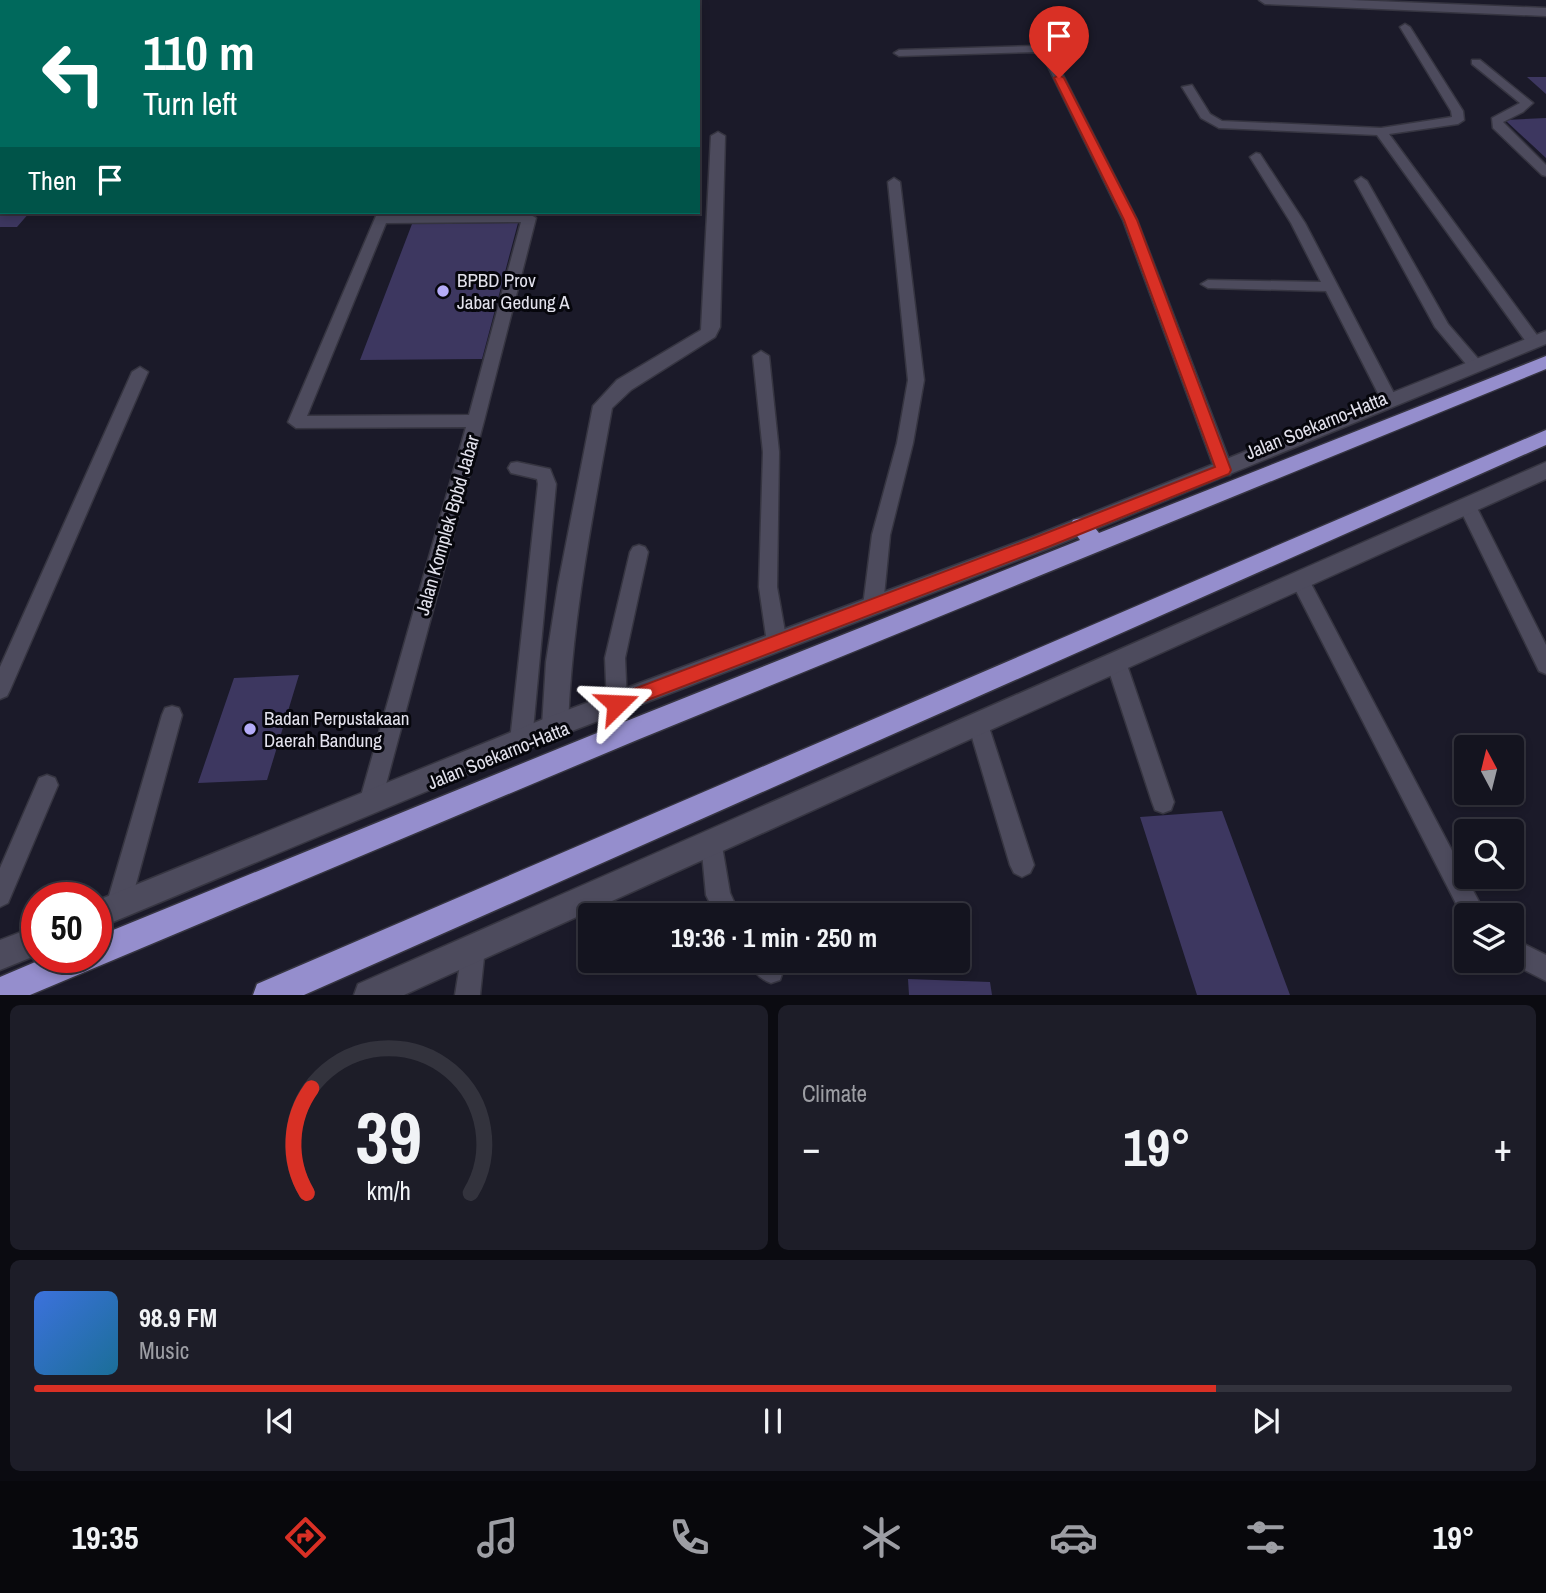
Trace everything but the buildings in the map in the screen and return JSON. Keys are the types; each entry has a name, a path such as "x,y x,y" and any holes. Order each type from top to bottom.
{"highway":[{"name":"Jalan Soekarno-Hatta","path":"112,945 628,732 1089,536 1546,362"},
{"path":"268,995 1546,437"},
{"path":"0,992 45,973"}],"main road":[{"path":"1265,0 1546,12"},
{"path":"555,726 558,662 603,406 624,385 709,333 711,327 718,136"},
{"name":"Jalan Soekarno-Hatta","path":"112,909 555,726 873,606 1089,536 1224,470 1540,339"},
{"path":"369,995 1546,470"},
{"path":"0,955 21,946"}],"lane":[{"path":"1188,87 1205,117 1219,124 1381,132 1460,119 1405,27"},
{"path":"899,53 1035,49 1047,54 1130,220 1224,470"},
{"path":"1476,62 1527,103 1496,121 1499,128 1546,172"},
{"path":"1381,132 1540,339"},
{"path":"1256,157 1298,223 1391,401"},
{"path":"1361,181 1442,327 1476,366"},
{"path":"873,606 881,536 905,443 916,380 894,182"},
{"name":"Jalan Komplek Bpbd Jabar","path":"370,803 476,421 529,218 381,219 296,422 476,421"},
{"path":"1208,284 1332,287"},
{"path":"761,356 771,452 768,587 777,643"},
{"path":"0,690 140,372"},
{"path":"517,468 544,474 547,484 521,741"},
{"path":"1466,505 1546,665"},
{"path":"617,704 615,658 639,552"},
{"path":"1300,580 1468,903"},
{"path":"1116,662 1163,802"},
{"path":"112,896 172,715"},
{"path":"978,724 1022,865"},
{"path":"0,895 47,785"},
{"path":"712,842 718,895 722,903"},
{"path":"467,995 473,948"},
{"path":"1524,957 1546,969"}],"place":[{"name":"BPBD Prov Jabar Gedung A","path":"443,291"},
{"name":"Badan Perpustakaan Daerah Bandung","path":"250,729"}],"route":[{"path":"617,704 1224,470 1130,220 1059,78"}]}
